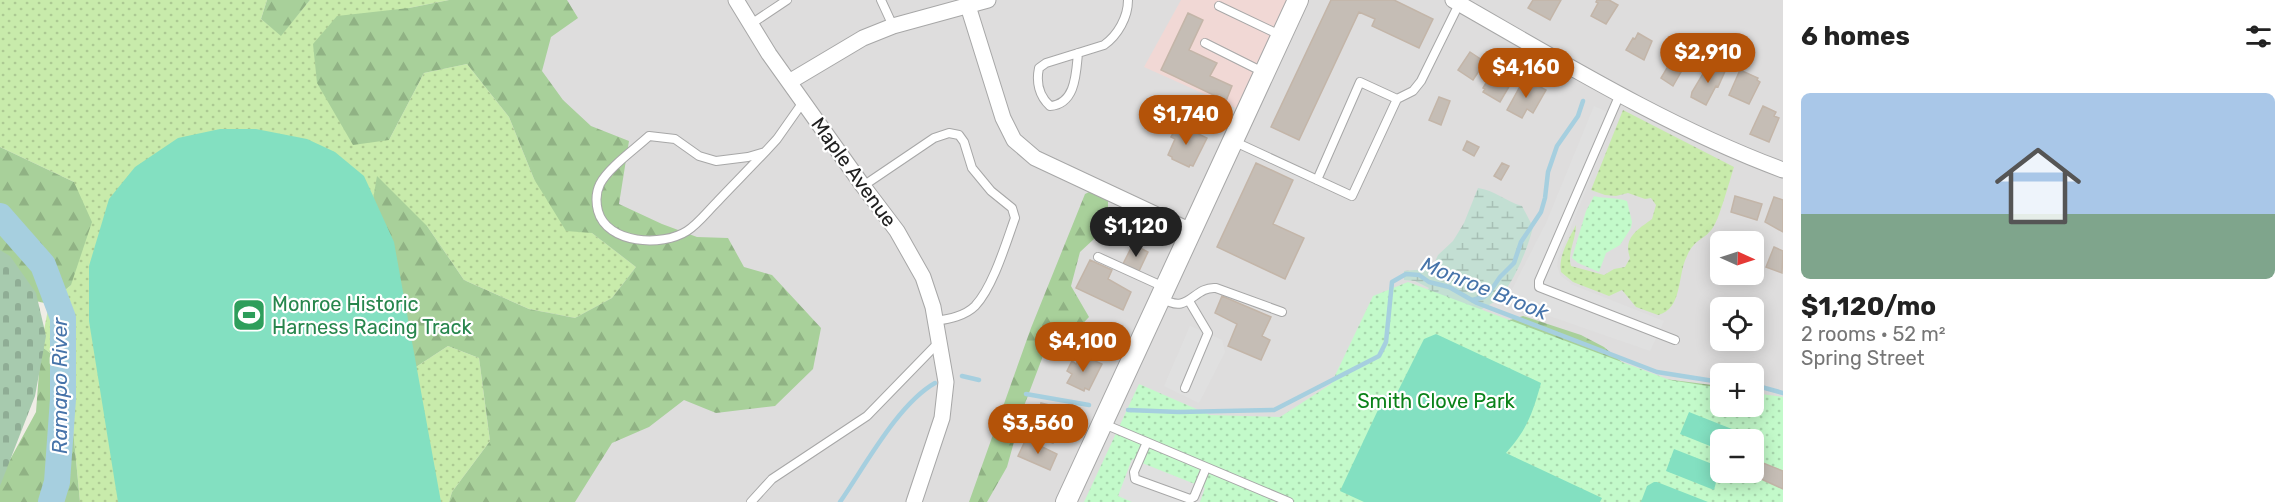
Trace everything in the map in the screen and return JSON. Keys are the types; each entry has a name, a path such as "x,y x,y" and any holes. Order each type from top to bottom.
{"street":[{"name":"Maple Avenue","path":"736,0 789,82 897,231 923,277 942,348 946,382 942,418 914,502"},
{"path":"789,82 863,38 893,26 988,0"},
{"path":"1066,502 1298,0"},
{"path":"1456,2 1693,133 1739,154 1783,170"},
{"path":"968,6 1003,118 1019,146 1047,165 1191,231"}],"lane":[{"path":"751,24 787,0"},
{"path":"881,0 893,26"},
{"path":"1078,53 1075,80 1071,92 1065,102 1050,106 1039,88 1037,77 1039,68 1046,63 1078,53 1104,45 1111,40 1124,19 1128,0"},
{"path":"1233,141 1352,196 1397,99 1413,91 1421,81 1456,2"},
{"path":"1218,6 1281,36"},
{"path":"1205,43 1264,72"},
{"path":"1317,180 1360,82 1397,99"},
{"path":"1620,94 1539,281 1539,287 1675,340"},
{"path":"765,152 748,158 716,161 699,156 675,139 649,136 606,176 599,186 596,203 600,216 607,227 618,234 640,240 666,239 686,231 765,152 777,139 803,102"},
{"path":"863,186 934,138 949,133 959,135 964,142 972,168 991,191 1012,208 1015,218 995,273 974,307 956,317 936,321"},
{"path":"1098,257 1163,292 1175,304 1189,301 1206,288 1216,288 1282,312"},
{"path":"1185,388 1208,335 1189,301"},
{"path":"751,502 772,479 867,416 942,348"},
{"path":"1103,423 1289,502"},
{"path":"1147,442 1134,472 1135,479 1190,499 1194,496 1206,468"}],"shaded area":[{"path":"530,0 1783,0 1783,502 558,502 530,99"},
{"path":"1181,0 1289,0 1238,109 1144,67"},
{"path":"1594,106 1616,116 1557,266 1560,275 1573,285 1664,321 1650,351 1506,301 1546,223"},
{"path":"1190,326 1222,340 1225,352 1199,403 1164,386"},
{"path":"1132,459 1205,488 1200,502 1132,502 1118,496"}],"green space":[{"path":"0,0 267,0 261,19 281,35 310,0 449,0 409,8 389,140 424,73 467,64 509,117 534,179 592,233 636,267 612,298 575,318 529,309 464,280 427,226 396,380 448,346 479,358 490,441 452,492 449,502 80,502 67,366 41,346 49,304 71,285 74,182 0,147"},
{"path":"267,0 310,0 281,36 261,19"},
{"path":"449,0 567,0 578,18 551,37 542,71 563,100 591,126 629,141 619,204 697,237 728,238 744,267 772,275 821,328 813,369 775,406 716,413 684,400 649,427 612,443 575,502 449,502 452,492 490,441 479,358 448,346 396,380 370,217 377,176 427,226 464,280 529,309 575,318 612,298 636,267 592,233 566,231 534,179 509,117 467,64 424,73 389,140 353,145 317,83 313,44 337,16 409,8"},
{"path":"1623,110 1734,167 1715,225 1690,250 1684,264 1676,299 1666,312 1658,315 1636,307 1622,290 1609,296 1573,282 1561,272 1563,254 1576,225 1570,256 1571,266 1604,275 1614,269 1625,267 1630,258 1628,245 1630,240 1652,219 1656,205 1651,198 1645,199 1628,193 1616,196 1605,195 1591,190"},
{"name":"Monroe Historic Harness Racing Track","path":"220,129 256,129 307,139 335,152 364,176 394,242 441,502 118,502 89,321 89,266 109,199 135,167 178,138"},
{"path":"0,147 74,182 92,222 71,285 49,304 13,296 0,281"},
{"path":"1478,188 1522,206 1533,227 1523,257 1507,288 1494,302 1465,318 1419,300 1429,288 1415,281 1404,280 1404,271 1433,266 1438,255 1453,241 1464,223"},
{"path":"1091,191 1108,198 1108,226 1080,252 1071,286 1089,317 1068,339 1046,348 1024,406 1007,467 987,502 969,502 1031,328 1085,194"},
{"path":"1594,196 1627,201 1632,222 1631,228 1620,245 1606,253 1599,272 1572,258 1586,211"},
{"path":"0,250 10,256 36,293 46,336 35,396 0,486"},
{"name":"Smith Clove Park","path":"1408,282 1670,380 1710,386 1710,417 1764,417 1764,394 1783,397 1783,502 1084,502 1139,384 1210,415 1280,417 1331,384 1373,296"},
{"path":"1523,316 1581,335 1604,347 1631,370 1649,377 1710,385 1710,397 1679,388 1657,387 1655,402 1647,414 1642,414 1641,392 1631,391 1615,381 1609,372 1577,361 1548,356 1522,345 1500,323"},
{"path":"1436,334 1541,383 1528,420 1506,453 1602,498 1600,502 1364,502 1340,491 1385,395 1394,399 1424,339"},
{"path":"41,346 67,366 80,502 0,502 0,478 36,412"},
{"path":"1689,412 1732,429 1710,429 1710,446 1680,434"},
{"path":"1674,449 1710,463 1710,483 1716,483 1714,490 1666,471"},
{"path":"1654,482 1708,502 1641,502 1647,486"}],"building":[{"path":"1331,0 1394,0 1433,19 1419,48 1372,26 1375,19 1359,12 1299,140 1271,127"},
{"path":"1533,0 1561,0 1550,20 1528,8"},
{"path":"1597,0 1609,0 1618,5 1606,24 1591,16 1598,3"},
{"path":"1188,13 1203,20 1189,50 1217,63 1210,76 1232,86 1226,101 1161,70"},
{"path":"1638,33 1652,41 1644,60 1626,50"},
{"path":"1702,36 1712,42 1705,54 1695,48"},
{"path":"1677,51 1689,58 1673,86 1661,78"},
{"path":"1470,52 1485,62 1473,80 1458,70"},
{"path":"1501,63 1515,71 1512,76 1514,78 1500,102 1483,92 1485,89 1483,88 1496,66 1498,68"},
{"path":"1716,63 1726,69 1706,105 1691,97 1692,92 1707,67 1712,70"},
{"path":"1740,70 1758,78 1760,82 1749,104 1729,95"},
{"path":"1526,79 1546,90 1533,113 1527,109 1522,118 1507,110"},
{"path":"1439,97 1450,101 1441,125 1429,120"},
{"path":"1763,106 1776,112 1774,116 1779,118 1769,142 1750,134"},
{"path":"1178,124 1207,138 1193,166 1189,167 1168,155 1175,139 1171,137"},
{"path":"1467,141 1479,147 1474,156 1463,150"},
{"path":"1256,163 1293,180 1273,224 1304,238 1285,279 1217,247"},
{"path":"1502,163 1509,166 1501,180 1494,176"},
{"path":"1735,196 1762,204 1757,220 1731,212"},
{"path":"1774,197 1783,200 1783,232 1765,222"},
{"path":"1133,244 1148,252 1139,271 1123,264"},
{"path":"1774,247 1783,251 1782,273 1766,267"},
{"path":"1090,260 1112,270 1108,279 1131,292 1123,310 1076,288"},
{"path":"1222,296 1271,317 1262,336 1270,340 1261,360 1228,346 1237,324 1215,313"},
{"path":"1080,356 1102,364 1089,390 1085,388 1084,391 1067,383 1072,374 1067,371 1072,361 1076,364"},
{"path":"1041,403 1066,409 1060,432 1056,431 1053,443 1029,436 1033,422 1026,420 1029,408 1039,411"},
{"path":"1026,439 1057,454 1050,470 1018,456"},
{"path":"1764,463 1783,471 1783,489 1764,480"}],"waterway":[{"path":"1472,300 1489,293 1514,263 1521,242 1541,212 1548,172 1557,146 1578,116 1583,101"},
{"name":"Ramapo River","path":"0,216 43,265 63,318 63,399 57,482 51,502"},
{"name":"Monroe Brook","path":"1128,410 1179,412 1274,410 1379,356 1386,342 1392,282 1406,274 1419,275 1429,282 1449,287 1477,303 1657,372 1710,380"},
{"name":"Monroe Brook","path":"962,376 979,380"},
{"name":"Monroe Brook","path":"840,502 895,420 908,405 935,383"},
{"name":"Monroe Brook","path":"1764,388 1783,393"},
{"name":"Monroe Brook","path":"1026,394 1089,405"}],"place":[{"name":"Monroe Historic Harness Racing Track","path":"249,315"}]}
